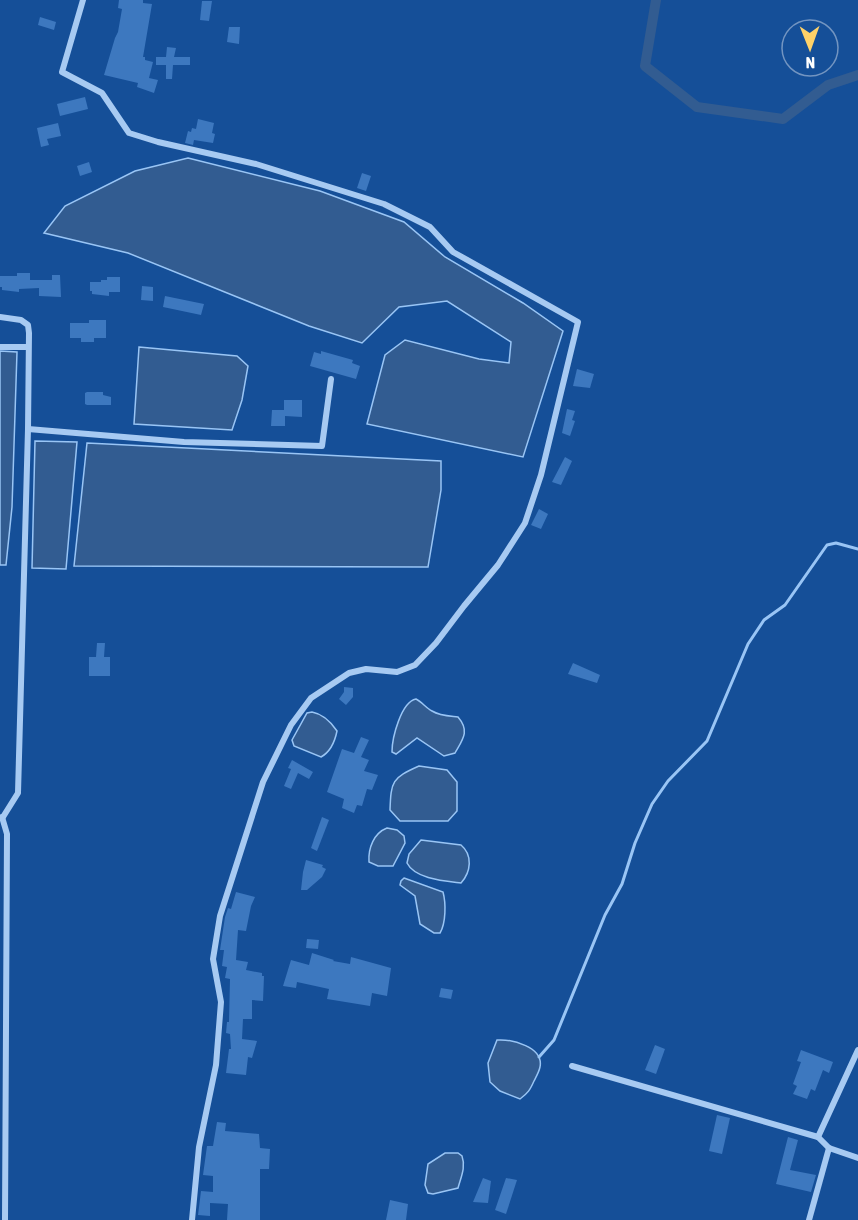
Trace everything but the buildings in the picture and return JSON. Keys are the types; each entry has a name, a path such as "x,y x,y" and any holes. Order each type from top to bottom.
{"street":[{"path":"83,0 62,72 102,93 129,133 158,142 256,164 384,204 430,227 453,252 578,322 541,475 525,523 498,565 436,643 414,664 397,672 366,669 349,673 311,698 291,725 263,782 220,916 213,959 221,1002 216,1065 200,1147 192,1220"},
{"path":"0,318 21,320 28,325 28,429 18,793 1,817 7,834 5,1220"},
{"path":"0,347 28,347"},
{"path":"28,429 184,442 321,446 331,379"},
{"path":"818,1137 858,1050"},
{"path":"572,1066 818,1137 829,1148 858,1158"},
{"path":"809,1220 829,1148"}],"water":[{"path":"188,158 320,191 404,222 445,257 523,303 563,331 523,457 367,424 385,355 405,340 479,359 509,363 511,342 447,301 399,307 362,343 309,326 128,253 44,233 65,206 135,171"},
{"path":"139,347 237,356 248,366 242,400 232,430 134,424"},
{"path":"0,351 17,352 12,507 6,565 0,565"},
{"path":"35,441 77,442 66,569 32,568"},
{"path":"87,443 441,461 441,490 428,567 74,566"},
{"path":"416,699 435,713 458,717 462,722 464,735 455,753 444,756 417,738 396,754 392,752 402,713"},
{"path":"312,712 326,719 337,731 332,746 321,757 294,746 292,740 307,713"},
{"path":"419,766 447,770 457,782 457,811 448,821 400,821 390,810 392,786 403,774"},
{"path":"387,828 397,830 404,836 405,843 393,866 378,866 369,862 370,851 375,837"},
{"path":"421,840 461,845 465,849 469,859 469,869 461,883 423,876 411,868 407,863 409,854"},
{"path":"404,878 443,892 445,913 440,933 434,933 420,924 415,896 400,885"},
{"path":"497,1040 511,1041 526,1046 537,1054 540,1060 540,1069 531,1087 520,1099 500,1091 490,1082 488,1063"},
{"path":"445,1153 458,1153 462,1156 463,1168 458,1188 433,1194 428,1193 425,1185 428,1164"}],"waterway":[{"path":"656,0 645,66 697,107 783,119 828,85 858,75"},
{"path":"539,1057 554,1040 605,915 622,884 635,843 652,804 668,781 707,741 748,644 764,620 785,605 827,545 836,543 858,549"}]}
